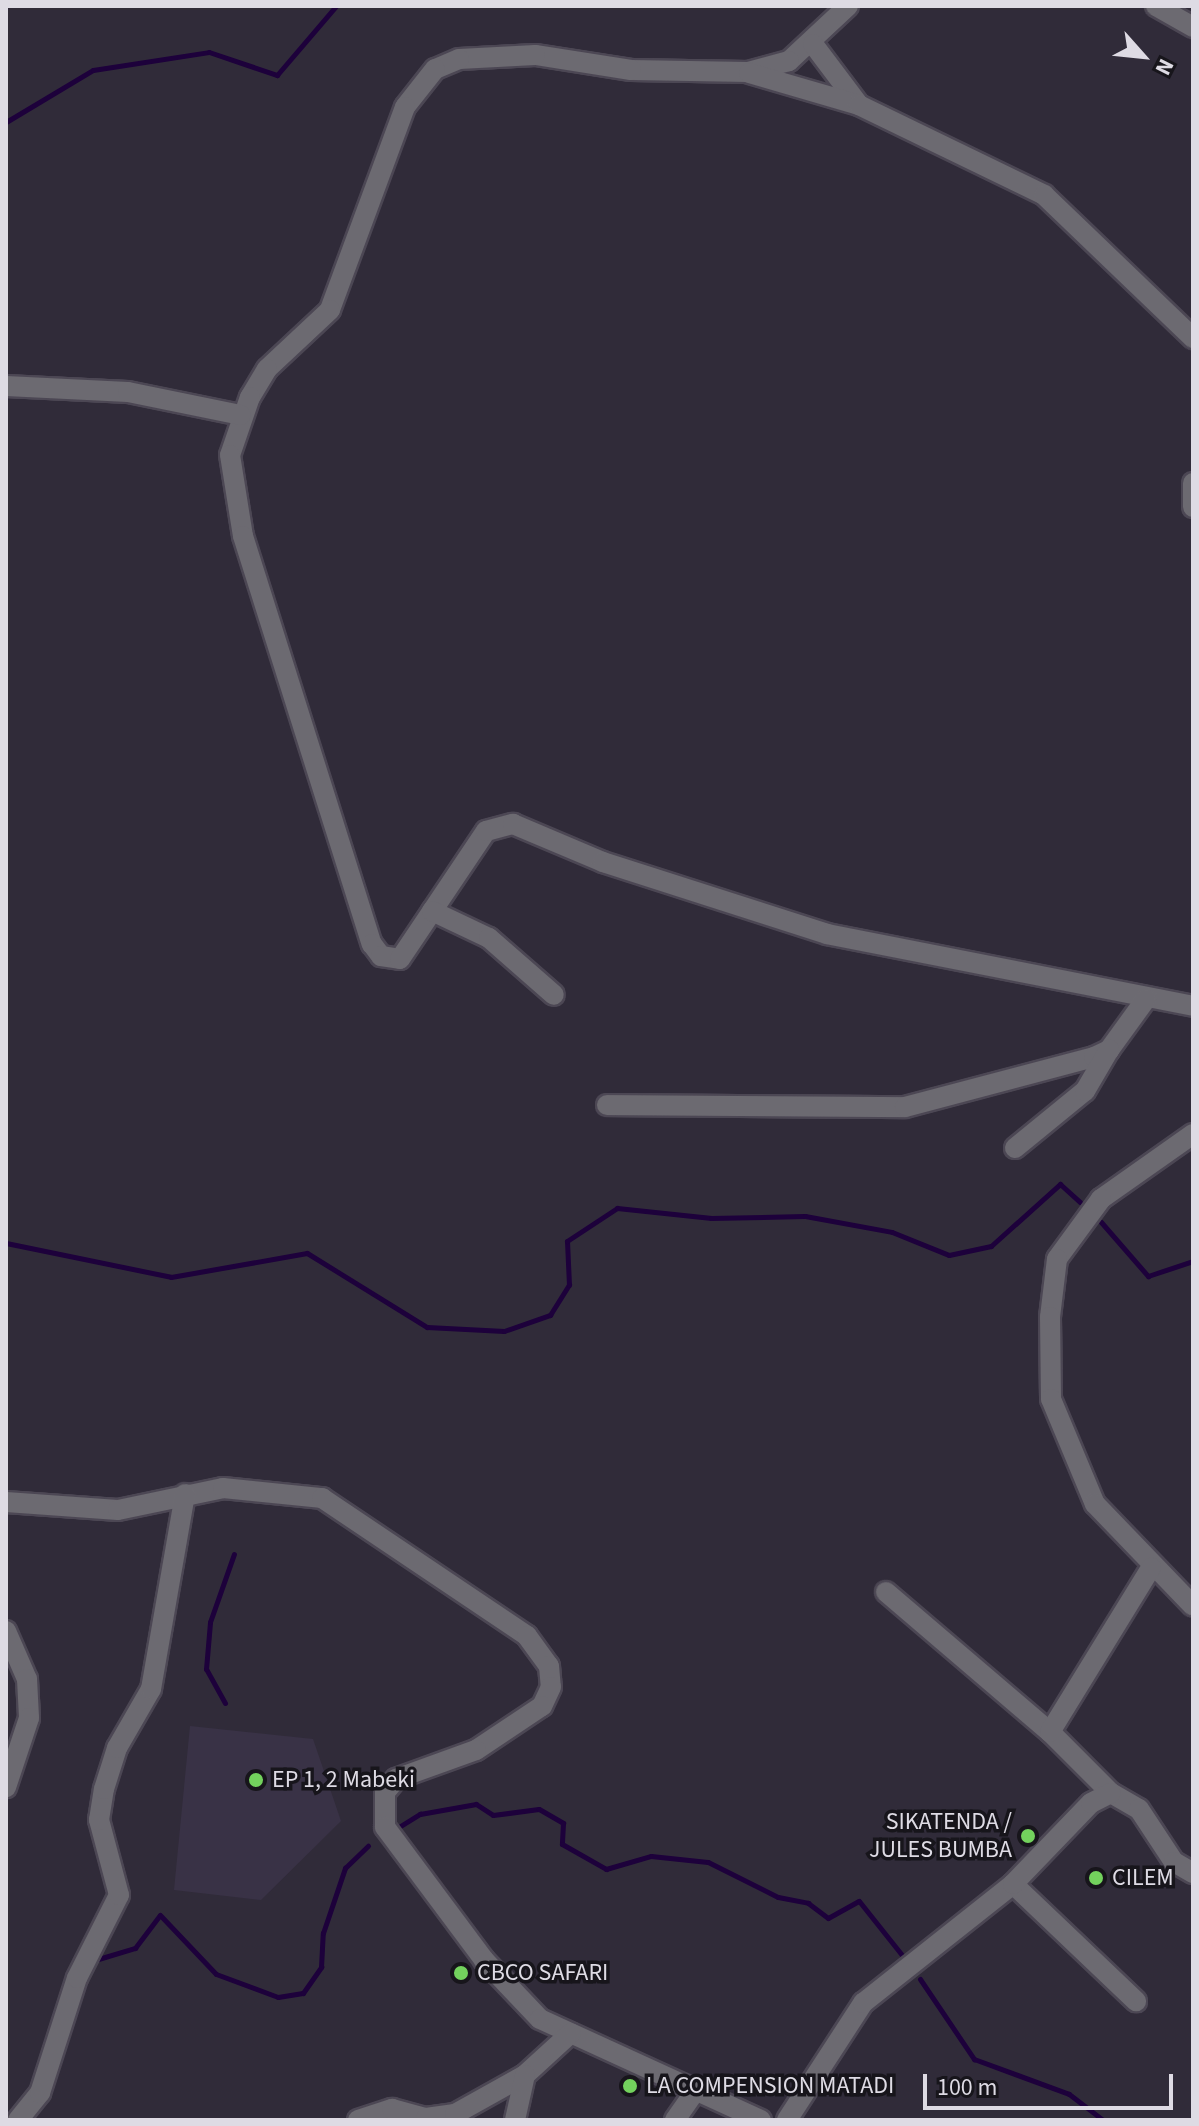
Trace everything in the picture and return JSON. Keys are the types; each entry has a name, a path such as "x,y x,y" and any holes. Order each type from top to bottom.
{"street":[{"path":"748,72 789,61 813,44 848,6"},
{"path":"1156,6 1193,27"},
{"path":"813,44 859,105"},
{"path":"1193,338 1187,316 1044,195 859,105 748,72 631,70 535,55 459,59 435,69 405,107 330,310 267,369 241,415 230,455 243,536 372,944 381,956 400,959 486,831 513,824 603,862 827,934 1193,1006"},
{"path":"6,386 128,392 241,415"},
{"path":"1193,483 1193,507"},
{"path":"432,911 489,938 554,995"},
{"path":"1015,1148 1085,1091 1109,1050 1146,999"},
{"path":"607,1105 905,1107 1109,1050"},
{"path":"1190,1598 1151,1568 1095,1504 1064,1440 1051,1399 1051,1281 1057,1259 1101,1199 1192,1135"},
{"path":"6,1502 118,1510 223,1488 322,1498 349,1510 527,1636 549,1666 551,1687 527,1723 396,1779 381,1811 385,1827 507,1988 540,2019 761,2120"},
{"path":"19,2120 40,2093 77,1978 119,1895 99,1820 104,1789 117,1748 151,1689 185,1494"},
{"path":"1050,1732 1151,1568"},
{"path":"886,1592 1050,1732 1111,1793 1139,1809 1174,1862 1193,1873"},
{"path":"6,1631 27,1679 29,1718 6,1787"},
{"path":"787,2120 863,2003 1013,1884 1091,1803 1111,1793"},
{"path":"1013,1884 1136,2001"},
{"path":"358,2120 392,2109 438,2119 525,2075 571,2033"},
{"path":"515,2120 525,2075"},
{"path":"675,2120 697,2089"}],"shaded area":[{"name":"EP 1, 2 Mabeki","path":"190,1726 313,1739 341,1821 261,1900 174,1890"}],"waterway":[{"path":"6,122 93,70 209,52 277,75 336,6"},
{"path":"6,1243 171,1277 307,1253 427,1327 504,1331 550,1315 569,1285 567,1241 617,1208 711,1218 805,1216 892,1232 949,1255 991,1246 1060,1184 1080,1202"},
{"path":"1101,1222 1148,1276 1193,1261"},
{"path":"225,1703 206,1669 210,1622 234,1554"},
{"path":"394,1830 420,1814 476,1804 493,1815 539,1809 563,1823 562,1844 606,1869 651,1856 708,1862 778,1897 808,1903 828,1918 859,1901 902,1955"},
{"path":"95,1960 135,1948 160,1915 216,1974 278,1997 303,1993 321,1967 323,1933 345,1868 368,1846"},
{"path":"920,1979 974,2059 1069,2094 1103,2120"}],"place":[{"name":"EP 1, 2 Mabeki","path":"256,1780"},
{"name":"SIKATENDA / JULES BUMBA","path":"1028,1836"},
{"name":"CILEM","path":"1096,1878"},
{"name":"CBCO SAFARI","path":"461,1973"},
{"name":"LA COMPENSION MATADI","path":"630,2086"}]}
